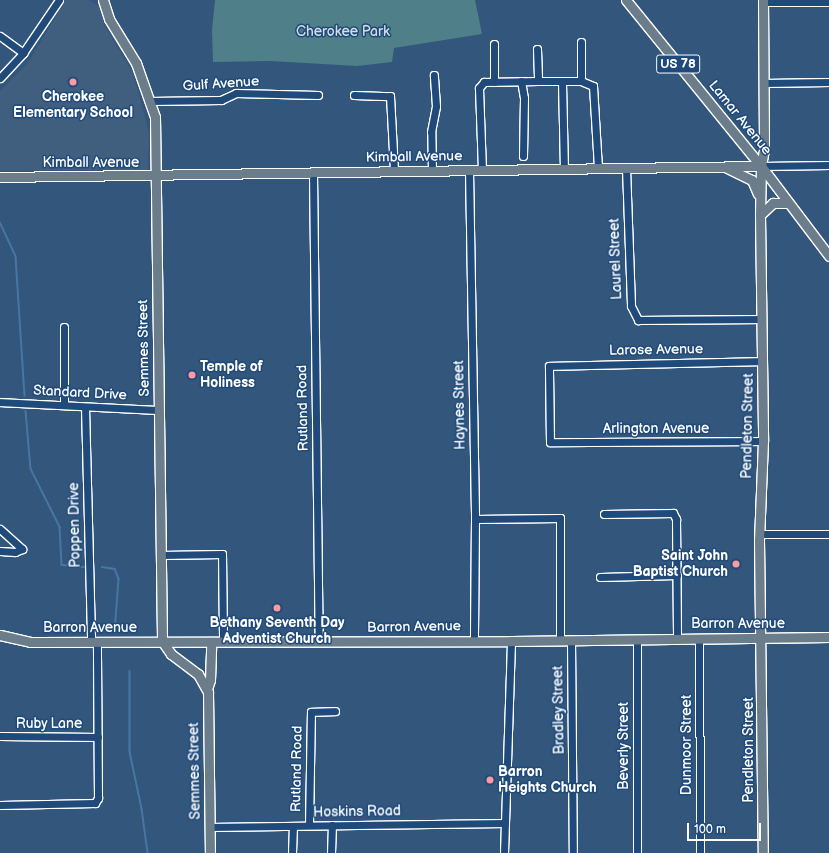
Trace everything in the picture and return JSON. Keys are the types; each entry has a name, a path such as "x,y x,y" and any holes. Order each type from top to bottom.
{"main road":[{"name":"Semmes Street","path":"102,0 109,19 136,63 150,101 156,125 162,641"},
{"name":"Lamar Avenue","path":"626,0 760,166 829,256"},
{"name":"Pendleton Street","path":"763,1 764,150 760,166 763,441 759,534 763,853"},
{"path":"722,166 752,180 760,200"},
{"name":"Kimball Avenue","path":"0,177 156,177 394,171 760,166"},
{"path":"760,215 773,202 788,203"},
{"name":"Barron Avenue","path":"0,635 30,642 511,641 829,637"},
{"path":"162,641 172,654 198,674 207,689"},
{"name":"Semmes Street","path":"210,853 207,689 210,680 211,642"}],"street":[{"path":"0,78 23,53 59,0"},
{"path":"763,1 829,2"},
{"path":"0,36 23,53"},
{"path":"581,42 581,81"},
{"path":"494,44 494,82"},
{"path":"537,48 538,81"},
{"path":"432,171 431,132 436,106 434,75"},
{"path":"482,170 479,88 484,82 521,81 581,81 593,86 598,168"},
{"path":"521,81 524,98 523,156"},
{"path":"562,82 564,169"},
{"path":"764,82 829,82"},
{"name":"Gulf Avenue","path":"150,101 221,100 236,93 318,95"},
{"path":"354,95 390,96 394,171"},
{"name":"Kimball Avenue","path":"760,166 829,165"},
{"name":"Laurel Street","path":"626,168 631,306 638,320 762,319"},
{"name":"Haynes Street","path":"469,170 475,519 474,640"},
{"name":"Rutland Road","path":"313,173 319,642"},
{"path":"819,244 829,244"},
{"path":"64,327 64,405"},
{"name":"Larose Avenue","path":"550,442 549,366 763,361"},
{"name":"Standard Drive","path":"0,402 159,410"},
{"name":"Poppen Drive","path":"0,805 97,804 98,737 85,407"},
{"name":"Arlington Avenue","path":"550,442 763,441"},
{"path":"604,514 673,513 676,519 677,638"},
{"path":"475,519 560,518 560,640"},
{"path":"0,529 22,549 18,552 0,551"},
{"path":"759,534 829,534"},
{"path":"161,555 222,554 224,642"},
{"path":"600,577 677,575"},
{"name":"Dunmoor Street","path":"699,638 700,853"},
{"name":"Beverly Street","path":"637,639 637,853"},
{"name":"Bradley Street","path":"571,640 573,853"},
{"path":"504,853 511,641"},
{"name":"Rutland Road","path":"309,825 311,712 335,711"},
{"name":"Ruby Lane","path":"0,736 98,737"},
{"name":"Hoskins Road","path":"210,827 505,823"},
{"path":"331,853 332,825"},
{"path":"292,853 293,826"}],"shaded area":[{"name":"Cherokee Elementary School","path":"66,0 88,0 99,6 105,26 133,73 149,132 148,170 0,171 0,91 27,64"}],"green space":[{"name":"Cherokee Park","path":"215,0 475,0 482,34 394,48 392,62 357,66 270,61 213,62 212,30"}],"waterway":[{"path":"0,222 16,257 25,396"},
{"path":"26,411 31,469 60,527 62,565 84,567"},
{"path":"102,567 115,569 119,579 115,633"},
{"path":"130,671 130,752 142,809 148,853"}],"place":[{"name":"Cherokee Elementary School","path":"73,82"},
{"name":"Temple of Holiness","path":"192,375"},
{"name":"Saint John Baptist Church","path":"736,564"},
{"name":"Bethany Seventh Day Adventist Church","path":"277,608"},
{"name":"Barron Heights Church","path":"490,780"}]}
